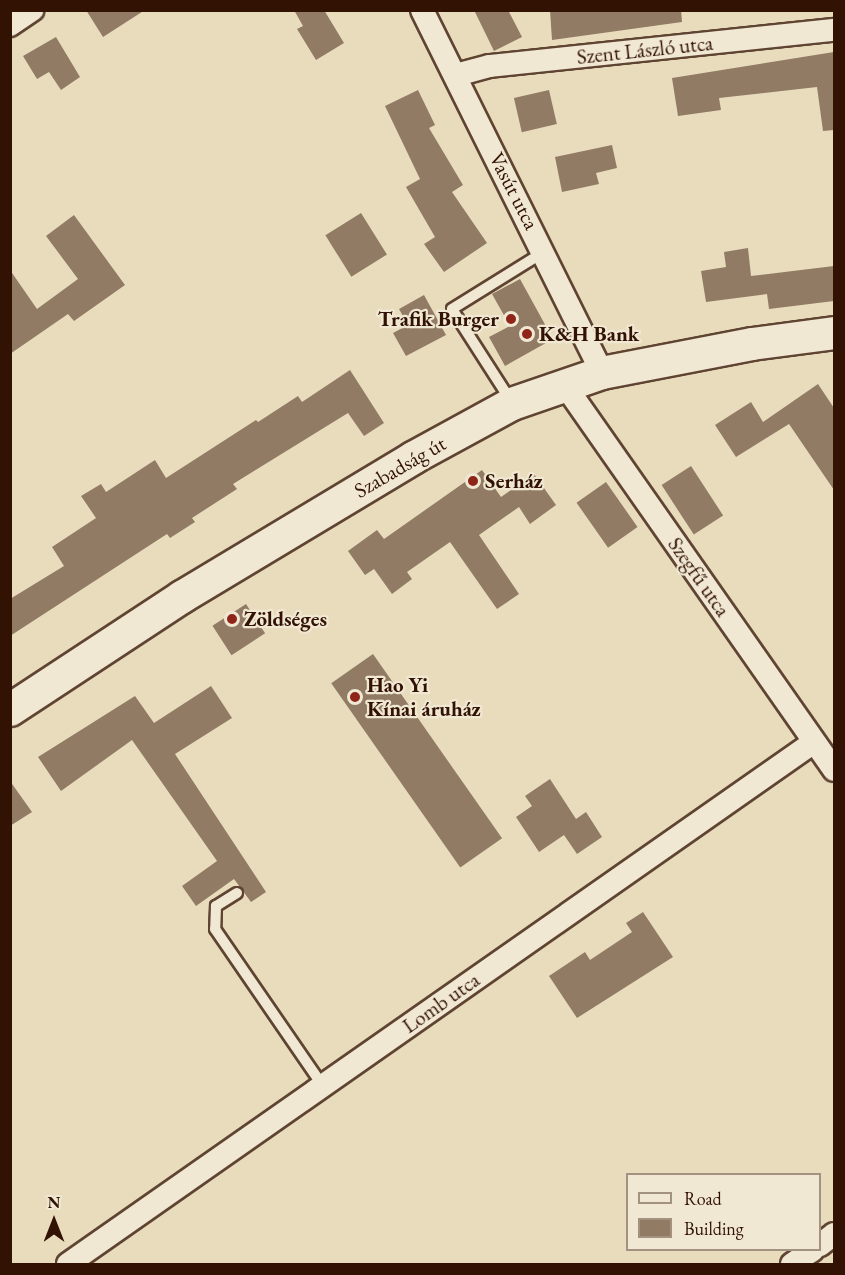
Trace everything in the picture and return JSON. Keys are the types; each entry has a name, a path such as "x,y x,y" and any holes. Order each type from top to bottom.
{"main road":[{"name":"Szabadság út","path":"10,710 182,597 413,458 512,404 564,384 603,373 752,344 834,333"}],"street":[{"path":"10,25 32,10"},
{"name":"Vasút utca","path":"422,10 603,373"},
{"name":"Szent László utca","path":"456,75 490,66 834,30"},
{"name":"Szegfű utca","path":"564,384 834,770"},
{"name":"Lomb utca","path":"68,1264 814,742"},
{"path":"821,1244 834,1234"},
{"path":"792,1264 812,1251"}],"lane":[{"path":"512,404 452,309 544,252"},
{"path":"237,893 216,906 215,929 323,1086"}],"building":[{"path":"86,10 145,10 103,37"},
{"path":"294,10 324,10 344,43 316,60 297,29 303,26"},
{"path":"474,10 508,10 522,37 494,51"},
{"path":"550,10 681,10 682,22 552,40"},
{"path":"56,37 80,77 61,90 49,72 37,79 23,56"},
{"path":"834,52 834,130 823,131 817,87 719,98 721,110 678,116 672,78"},
{"path":"418,90 435,125 429,128 463,185 452,192 487,243 444,272 424,244 435,237 406,187 420,179 385,106"},
{"path":"549,90 557,124 522,132 514,98"},
{"path":"612,145 617,168 596,173 599,184 562,192 555,157"},
{"path":"361,213 387,255 351,277 325,235"},
{"path":"74,215 125,285 74,321 68,314 10,354 10,270 37,309 78,279 46,236"},
{"path":"748,248 751,276 834,266 834,301 769,309 767,294 706,302 701,271 726,267 724,252"},
{"path":"520,279 553,339 505,366 489,337 510,326 492,294"},
{"path":"424,295 446,335 406,356 393,333 408,325 399,309"},
{"path":"350,370 384,423 364,436 348,413 233,484 237,489 192,518 195,522 170,538 167,534 10,636 10,599 64,566 52,547 96,518 81,496 101,484 106,492 155,460 166,478 256,420 258,422 298,396 302,402"},
{"path":"818,384 834,408 834,490 789,424 736,457 715,425 751,402 763,422"},
{"path":"691,466 723,515 694,535 662,485"},
{"path":"482,470 501,497 534,474 556,505 530,524 519,507 479,535 519,594 497,609 450,542 407,572 412,579 392,594 374,569 365,575 348,551 377,530 384,539"},
{"path":"606,482 638,527 608,548 577,503"},
{"path":"246,604 265,633 232,655 212,626"},
{"path":"373,654 502,838 460,868 331,683"},
{"path":"211,686 232,718 175,754 266,892 251,902 234,879 196,906 182,886 217,861 132,740 61,791 38,757 135,696 154,723"},
{"path":"550,779 576,819 586,812 602,837 577,854 564,835 539,852 516,817 532,806 525,796"},
{"path":"10,781 32,812 10,826"},
{"path":"643,912 673,957 577,1018 549,976 585,952 590,960 632,932 626,923"}],"place":[{"name":"Trafik Burger","path":"511,319"},
{"name":"K&H Bank","path":"527,334"},
{"name":"Serház","path":"473,481"},
{"name":"Zöldséges","path":"232,619"},
{"name":"Hao Yi Kínai áruház","path":"355,697"}]}
